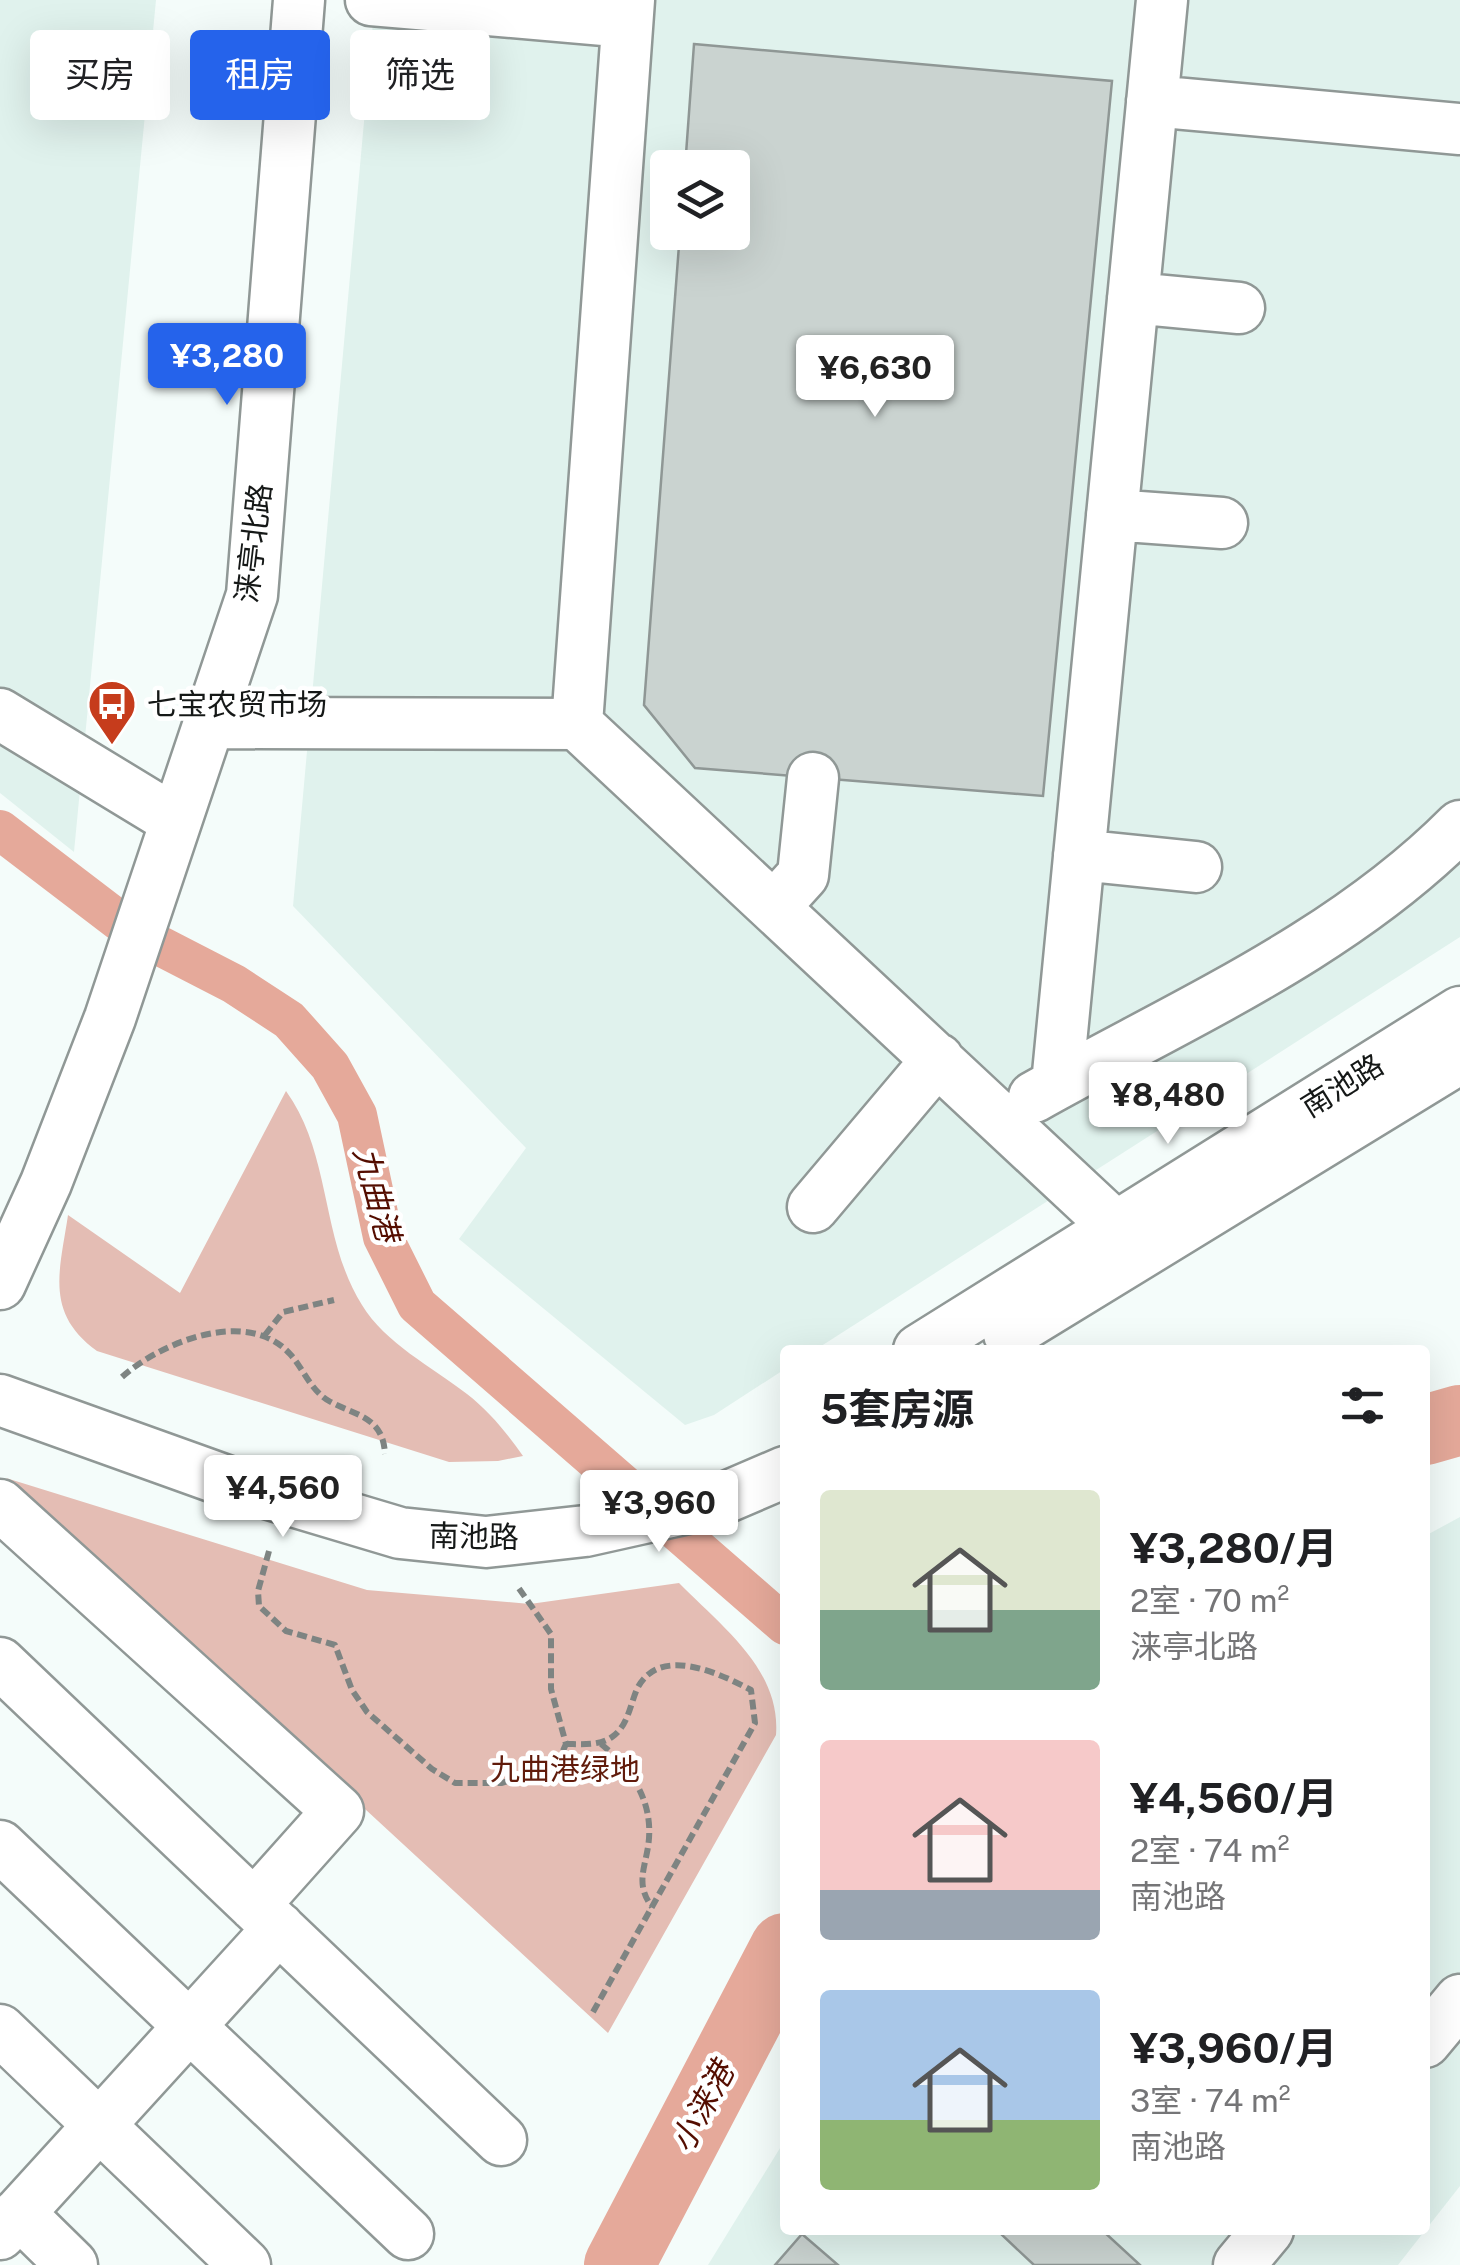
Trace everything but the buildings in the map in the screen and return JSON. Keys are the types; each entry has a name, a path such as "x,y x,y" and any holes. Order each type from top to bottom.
{"street":[{"name":"涞亭北路","path":"0,1284 46,1182 110,1018 252,595 298,0"},
{"path":"371,0 628,11 576,724"},
{"path":"1057,1084 1162,0"},
{"path":"1152,100 1460,128"},
{"path":"1133,298 1240,308"},
{"path":"1112,515 1222,522"},
{"path":"0,714 176,821"},
{"path":"209,723 576,724 1116,1227"},
{"path":"774,907 802,876 813,778"},
{"path":"1000,1116 1294,954 1392,888 1460,826"},
{"path":"1079,855 1196,867"},
{"name":"南池路","path":"927,1345 1460,1012"},
{"name":"南池路","path":"992,1345 1460,1058"},
{"path":"814,1207 938,1060"},
{"name":"南池路","path":"0,1400 226,1482 400,1533 486,1542 586,1531 715,1502 780,1474"},
{"path":"667,1512 682,1477 760,1450 780,1437"},
{"path":"0,1504 338,1812 190,2026 6,2227 72,2265"},
{"path":"0,1663 500,2140"},
{"path":"0,1846 408,2234"},
{"path":"1430,2036 1460,2000"},
{"path":"0,2030 246,2265"},
{"path":"1239,2265 1264,2235"}],"path":[{"path":"265,1335 283,1312 334,1300"},
{"path":"122,1377 167,1347 198,1337 265,1335 289,1352 327,1400 373,1421 384,1438 386,1454"},
{"path":"269,1551 258,1591 259,1606 286,1631 336,1645 352,1690 367,1712 432,1769 455,1783 502,1784 537,1770 561,1755 566,1744 551,1689 551,1634 518,1586"},
{"path":"566,1744 600,1743 622,1728 638,1686 663,1668 681,1665 717,1673 751,1690 755,1723 593,2012"},
{"path":"600,1743 633,1773 641,1791 649,1841 640,1886 652,1907"}],"shaded area":[{"path":"0,0 156,0 153,30 30,30 30,120 144,120 74,852 0,793"},
{"path":"375,0 1460,0 1460,937 823,1345 780,1345 780,1372 714,1415 685,1425 459,1239 526,1148 293,906 364,120 490,120 490,30 372,30"},
{"path":"1460,1517 1460,2186 1430,2224 1430,1533"},
{"path":"780,2148 780,2235 1422,2235 1398,2265 708,2265"}],"green space":[{"path":"286,1091 311,1142 339,1252 362,1305 396,1343 483,1408 523,1456 449,1462 97,1351 69,1321 60,1289 68,1215 180,1293"},
{"name":"九曲港绿地","path":"6,1478 367,1590 530,1604 679,1583 759,1669 775,1711 776,1735 608,2033"}],"waterway":[{"name":"九曲港","path":"0,830 135,933 234,984 289,1020 330,1066 357,1115 383,1237 417,1305 780,1621"},
{"name":"小涞港","path":"1430,1429 1460,1420"},
{"name":"小涞港","path":"619,2265 780,1958"}],"place":[{"name":"七宝农贸市场","path":"112,746"}]}
